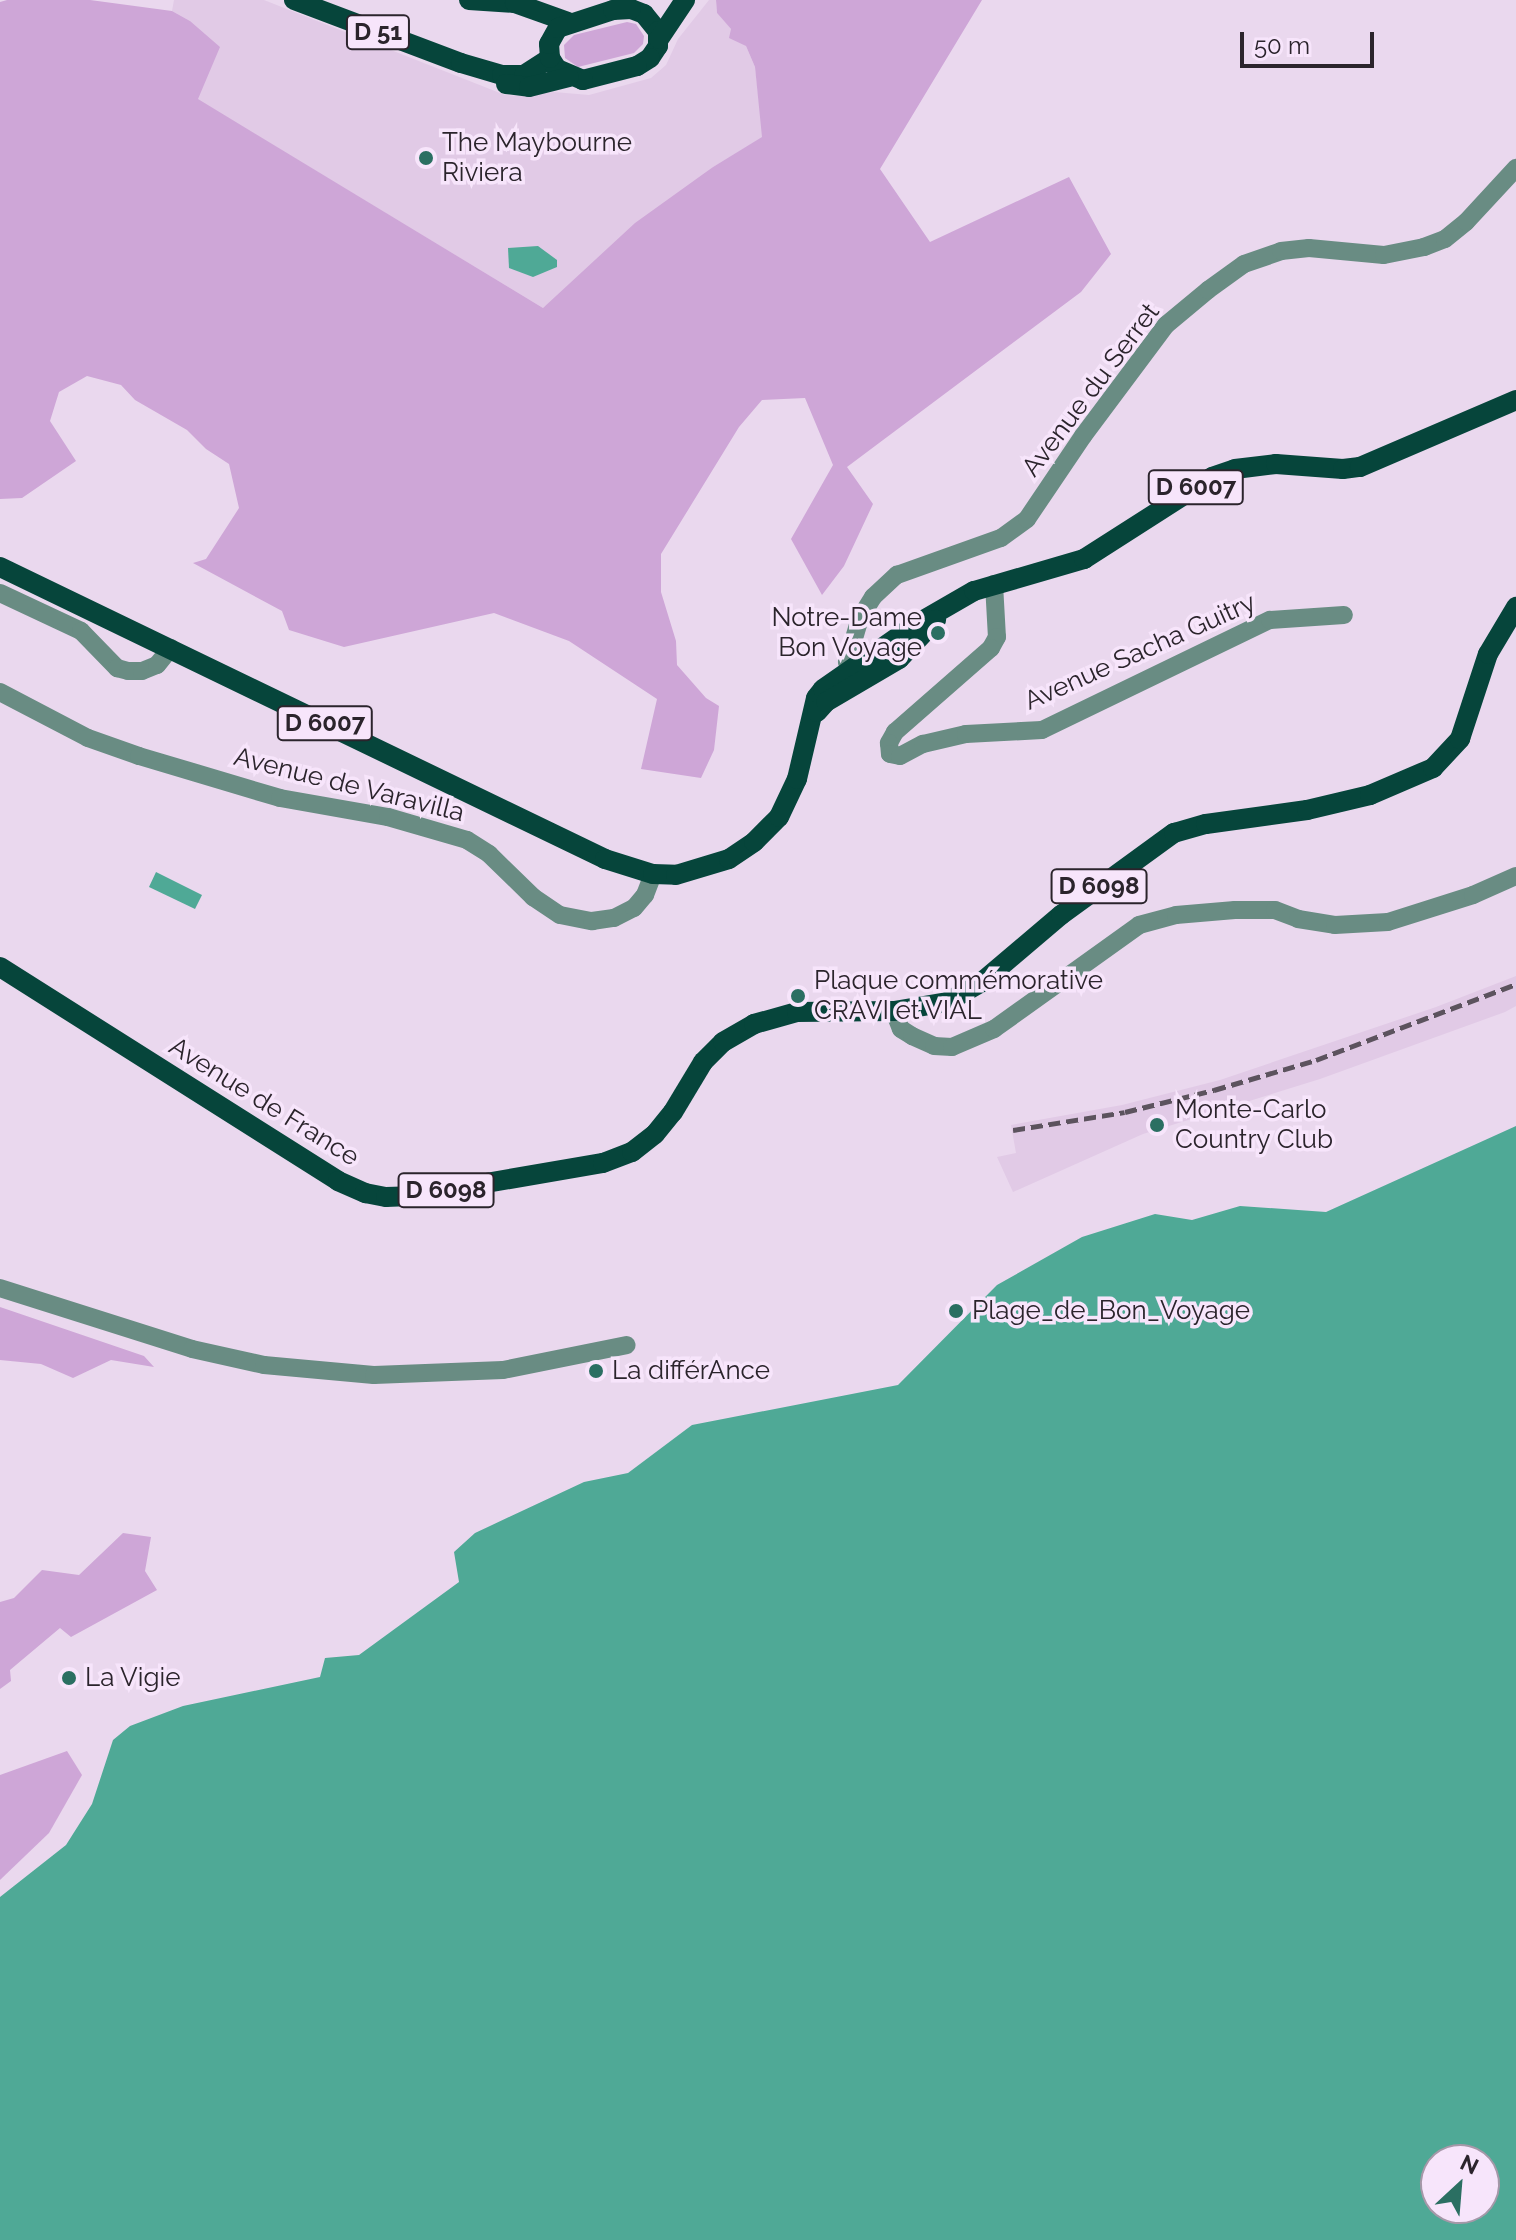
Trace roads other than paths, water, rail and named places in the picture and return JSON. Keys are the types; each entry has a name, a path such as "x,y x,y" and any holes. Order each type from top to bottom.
{"main road":[{"name":"D 51","path":"294,0 461,63 513,76 524,75 550,51"},
{"path":"478,1 533,23 557,69 569,77 583,80 637,66 655,52 659,39 685,0"},
{"path":"478,1 515,3 568,22"},
{"path":"550,51 558,28 568,22 638,4 651,19 659,39"},
{"name":"D 51","path":"461,63 477,75 512,85 529,87 569,77"},
{"name":"D 6007","path":"0,567 605,859 653,874 698,871 729,859 754,842 779,817 797,779 811,717 863,671 941,612 994,584 1084,559 1212,477 1266,465 1360,467 1410,449 1516,400"},
{"name":"D 6098","path":"894,1011 947,1002 973,988 1094,890 1174,833 1206,824 1356,799 1433,768 1460,739 1488,654 1516,607"},
{"name":"Avenue de France","path":"0,967 338,1181 365,1193 386,1197 603,1163 632,1152 655,1134 673,1112 703,1062 723,1042 754,1024 797,1012 894,1011"}],"street":[{"name":"Avenue du Serret","path":"863,671 857,632 860,618 873,597 897,575 1001,538 1027,519 1083,436 1166,325 1244,264 1281,251 1309,248 1384,255 1424,247 1445,239 1466,222 1516,168"},
{"name":"Avenue Sacha Guitry","path":"994,584 997,637 991,648 895,732 889,743 890,754 900,756 923,744 966,734 1042,730 1270,620 1344,615"},
{"path":"0,593 81,631 117,668 142,671 157,665 171,648"},
{"name":"Avenue de Varavilla","path":"0,692 88,738 139,756 280,798 388,817 467,840 489,854 533,897 560,915 592,921 614,918 634,908 645,895 653,874"},
{"path":"894,1011 901,1029 912,1036 934,1046 952,1047 994,1029 1139,925 1176,915 1235,910 1275,910 1298,919 1335,925 1388,922 1473,895 1516,876"},
{"path":"0,1288 192,1349 264,1365 374,1375 503,1370 627,1345"}],"railway":[{"path":"1013,1130 1125,1112 1214,1090 1316,1060 1516,984"}],"place":[{"name":"The Maybourne Riviera","path":"426,158"},
{"name":"Notre-Dame Bon Voyage","path":"938,633"},
{"name":"Plaque commémorative CRAVI et VIAL","path":"798,996"},
{"name":"Monte-Carlo Country Club","path":"1157,1125"},
{"name":"Plage_de_Bon_Voyage","path":"956,1311"},
{"name":"La différAnce","path":"596,1371"},
{"name":"La Vigie","path":"69,1678"}]}
